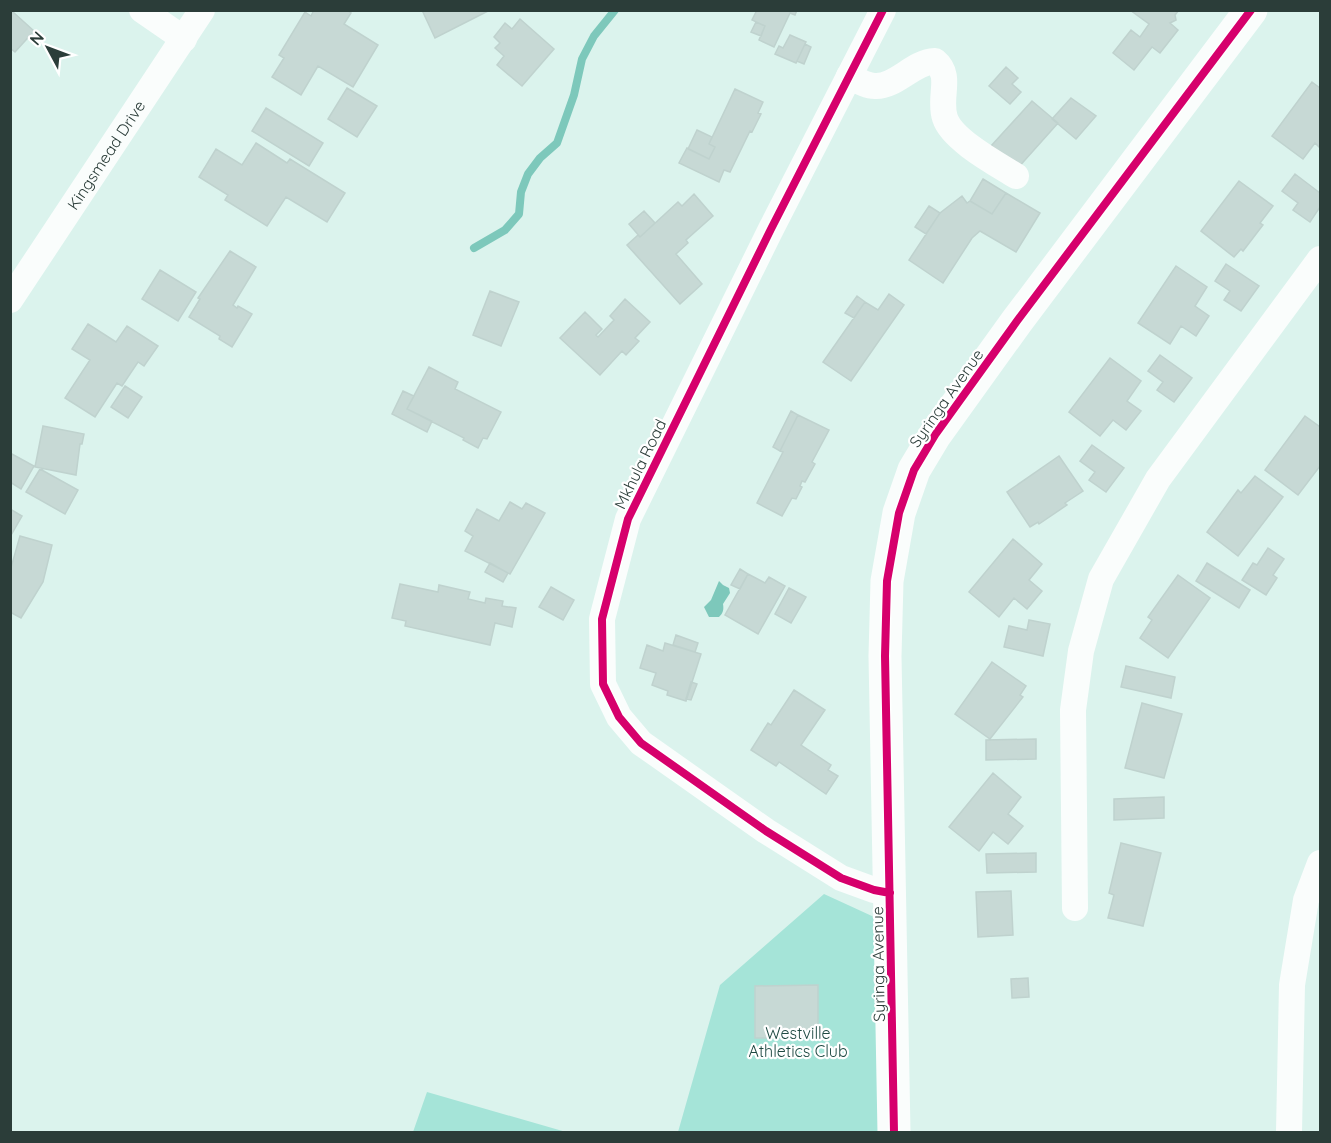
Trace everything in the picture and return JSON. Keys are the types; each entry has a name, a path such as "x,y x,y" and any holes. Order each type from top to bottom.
{"street":[{"path":"141,10 184,39"},
{"name":"Kingsmead Drive","path":"10,300 202,10"},
{"name":"Mkhula Road","path":"883,10 765,240 628,519 602,620 603,684 619,717 641,743 766,831 841,878 874,890 890,893"},
{"name":"Syringa Avenue","path":"894,1132 885,656 887,581 899,513 914,470 934,435 1251,10"},
{"path":"849,76 876,87 886,84 925,61 935,60 942,66 945,75 944,117 950,129 988,159 1016,176"},
{"path":"1075,908 1073,710 1081,651 1101,579 1158,479 1320,259"},
{"path":"1289,1132 1292,985 1306,900 1320,863"}],"green space":[{"name":"Westville Athletics Club","path":"824,894 885,922 890,1132 678,1132 720,985"},
{"path":"427,1092 566,1132 413,1132"}],"shaded area":[{"path":"719,581 729,588 730,593 723,604 720,616 709,617 704,607 711,600"}],"building":[{"path":"314,10 347,10 351,13 344,24 378,45 353,87 318,66 301,95 272,77 284,58 279,55 305,12 311,16"},
{"path":"422,10 490,10 435,38"},
{"path":"757,10 797,10 795,15 790,13 774,47 759,40 765,26 752,20"},
{"path":"1130,10 1179,10 1175,15 1176,20 1170,23 1178,30 1160,53 1152,47 1134,70 1113,53 1131,30 1140,37 1149,24"},
{"path":"13,12 34,31 15,52 10,48 10,14"},
{"path":"520,19 554,49 522,86 497,65 504,56 495,48 500,43 494,37 505,23 512,29"},
{"path":"756,22 765,26 761,36 751,32"},
{"path":"790,35 806,42 796,63 775,54 779,46 783,48"},
{"path":"805,44 811,47 804,64 797,61"},
{"path":"1006,67 1018,78 1012,84 1021,92 1010,104 989,86"},
{"path":"1312,82 1320,88 1320,148 1315,143 1303,159 1272,136"},
{"path":"347,88 377,106 357,137 328,119"},
{"path":"735,89 763,102 758,113 761,114 730,172 724,170 719,182 679,163 687,148 709,159 715,147 709,144"},
{"path":"1071,98 1096,116 1076,139 1052,119"},
{"path":"1032,101 1058,123 1017,169 991,146"},
{"path":"266,108 323,143 309,166 252,131"},
{"path":"697,130 712,137 709,144 715,147 709,159 688,149"},
{"path":"256,143 287,163 290,159 345,193 327,222 286,197 267,226 225,200 228,195 199,177 216,149 242,165"},
{"path":"1295,174 1320,193 1320,207 1310,222 1293,210 1298,203 1282,191"},
{"path":"983,179 1006,193 992,214 970,201"},
{"path":"1239,181 1273,206 1260,223 1263,225 1243,251 1241,249 1234,257 1201,231"},
{"path":"1006,193 1040,213 1016,252 980,231 972,238 943,283 909,260 940,213 962,196 967,203 970,201 992,214"},
{"path":"694,194 713,216 686,240 688,243 676,254 702,284 680,304 627,245 638,235 640,237 678,202 682,206"},
{"path":"929,206 940,213 926,234 915,227"},
{"path":"644,211 655,223 640,237 629,224"},
{"path":"230,251 256,267 233,305 252,314 232,347 219,339 220,336 189,317 200,299 198,298"},
{"path":"1226,264 1259,286 1241,311 1224,300 1230,291 1215,281"},
{"path":"1176,266 1207,287 1195,306 1209,316 1196,336 1181,326 1170,344 1138,323"},
{"path":"160,270 196,292 178,321 142,299"},
{"path":"490,291 519,302 501,346 473,335"},
{"path":"889,294 904,305 851,381 823,362 865,302 878,310"},
{"path":"857,296 865,302 854,318 845,313"},
{"path":"625,299 650,322 635,338 639,341 626,355 622,351 600,375 560,338 585,312 602,329 596,335 598,337 614,320 610,316"},
{"path":"88,324 116,342 127,326 158,346 144,366 138,362 122,386 117,383 95,417 65,398 90,360 72,349"},
{"path":"1160,355 1192,378 1174,402 1157,390 1163,382 1148,371"},
{"path":"1110,358 1141,381 1127,401 1141,411 1126,430 1113,420 1100,436 1069,412"},
{"path":"429,367 458,382 455,389 501,412 487,439 483,438 478,448 463,440 464,438 407,409"},
{"path":"125,386 142,397 128,418 111,407"},
{"path":"403,391 414,396 407,409 432,421 427,432 392,414"},
{"path":"791,411 798,415 780,451 773,447"},
{"path":"798,415 829,430 812,462 815,464 805,482 802,481 800,486 802,487 796,499 792,498 782,516 757,503 783,452 780,451"},
{"path":"1305,416 1320,427 1320,466 1298,495 1265,470"},
{"path":"43,426 84,434 82,444 80,444 76,475 35,467"},
{"path":"1092,445 1124,468 1106,492 1089,480 1095,472 1080,461"},
{"path":"10,453 34,466 21,489 10,482"},
{"path":"1059,456 1083,491 1065,503 1067,505 1039,524 1038,522 1030,527 1007,492"},
{"path":"40,469 78,490 65,514 26,492"},
{"path":"1255,476 1283,497 1238,556 1207,532 1238,490 1241,493"},
{"path":"510,502 522,509 526,503 545,513 510,574 465,551 473,536 465,531 477,509 499,521"},
{"path":"10,509 22,516 10,537"},
{"path":"20,536 52,545 43,582 21,618 10,612 10,571"},
{"path":"1013,539 1042,564 1029,580 1042,591 1027,609 1014,598 999,617 969,592"},
{"path":"1268,548 1284,559 1273,575 1277,578 1266,595 1242,580 1253,563 1257,565"},
{"path":"490,563 508,573 503,582 485,572"},
{"path":"1207,563 1250,590 1239,608 1196,581"},
{"path":"740,569 748,574 740,589 731,585"},
{"path":"748,574 765,583 769,577 785,586 758,634 725,615"},
{"path":"1178,575 1210,598 1168,658 1140,638 1152,620 1148,617"},
{"path":"400,584 438,592 439,585 470,592 468,599 485,603 486,598 503,601 502,606 516,608 512,627 495,623 490,645 405,626 406,621 392,618"},
{"path":"551,587 574,600 563,620 539,607"},
{"path":"789,588 806,597 791,623 775,614"},
{"path":"1029,620 1050,624 1043,656 1004,647 1009,626 1027,630"},
{"path":"676,635 698,643 695,652 673,645"},
{"path":"665,643 701,654 686,701 667,695 668,691 652,685 656,673 640,668 647,645 663,651"},
{"path":"992,662 1026,686 1020,695 1023,697 990,739 955,714"},
{"path":"1126,666 1175,677 1171,698 1121,687"},
{"path":"691,682 697,684 691,700 686,699"},
{"path":"794,690 825,710 801,745 831,765 828,770 838,776 826,794 779,762 776,766 751,750 768,723 771,725"},
{"path":"1142,703 1182,714 1164,778 1125,768"},
{"path":"1036,739 1036,759 986,760 986,740"},
{"path":"993,773 1021,797 1008,814 1023,826 1008,844 993,832 979,851 949,827"},
{"path":"1164,797 1164,818 1114,820 1114,799"},
{"path":"1121,843 1161,853 1143,926 1108,918 1114,895 1109,893"},
{"path":"1036,853 1036,872 987,873 986,854"},
{"path":"1011,891 1013,935 978,937 976,892"},
{"path":"1028,978 1029,997 1012,998 1011,979"},
{"path":"818,985 818,1038 755,1038 755,986"}],"waterway":[{"path":"474,248 505,230 519,214 521,192 528,174 540,158 557,143 574,95 582,59 594,36 615,10"}],"cycle path":[{"path":"883,10 771,229 628,519 602,619 603,684 619,717 641,743 766,831 841,878 874,890 890,893"},
{"path":"894,1132 885,656 887,581 899,513 914,470 935,435 1017,321 1251,10"}]}
